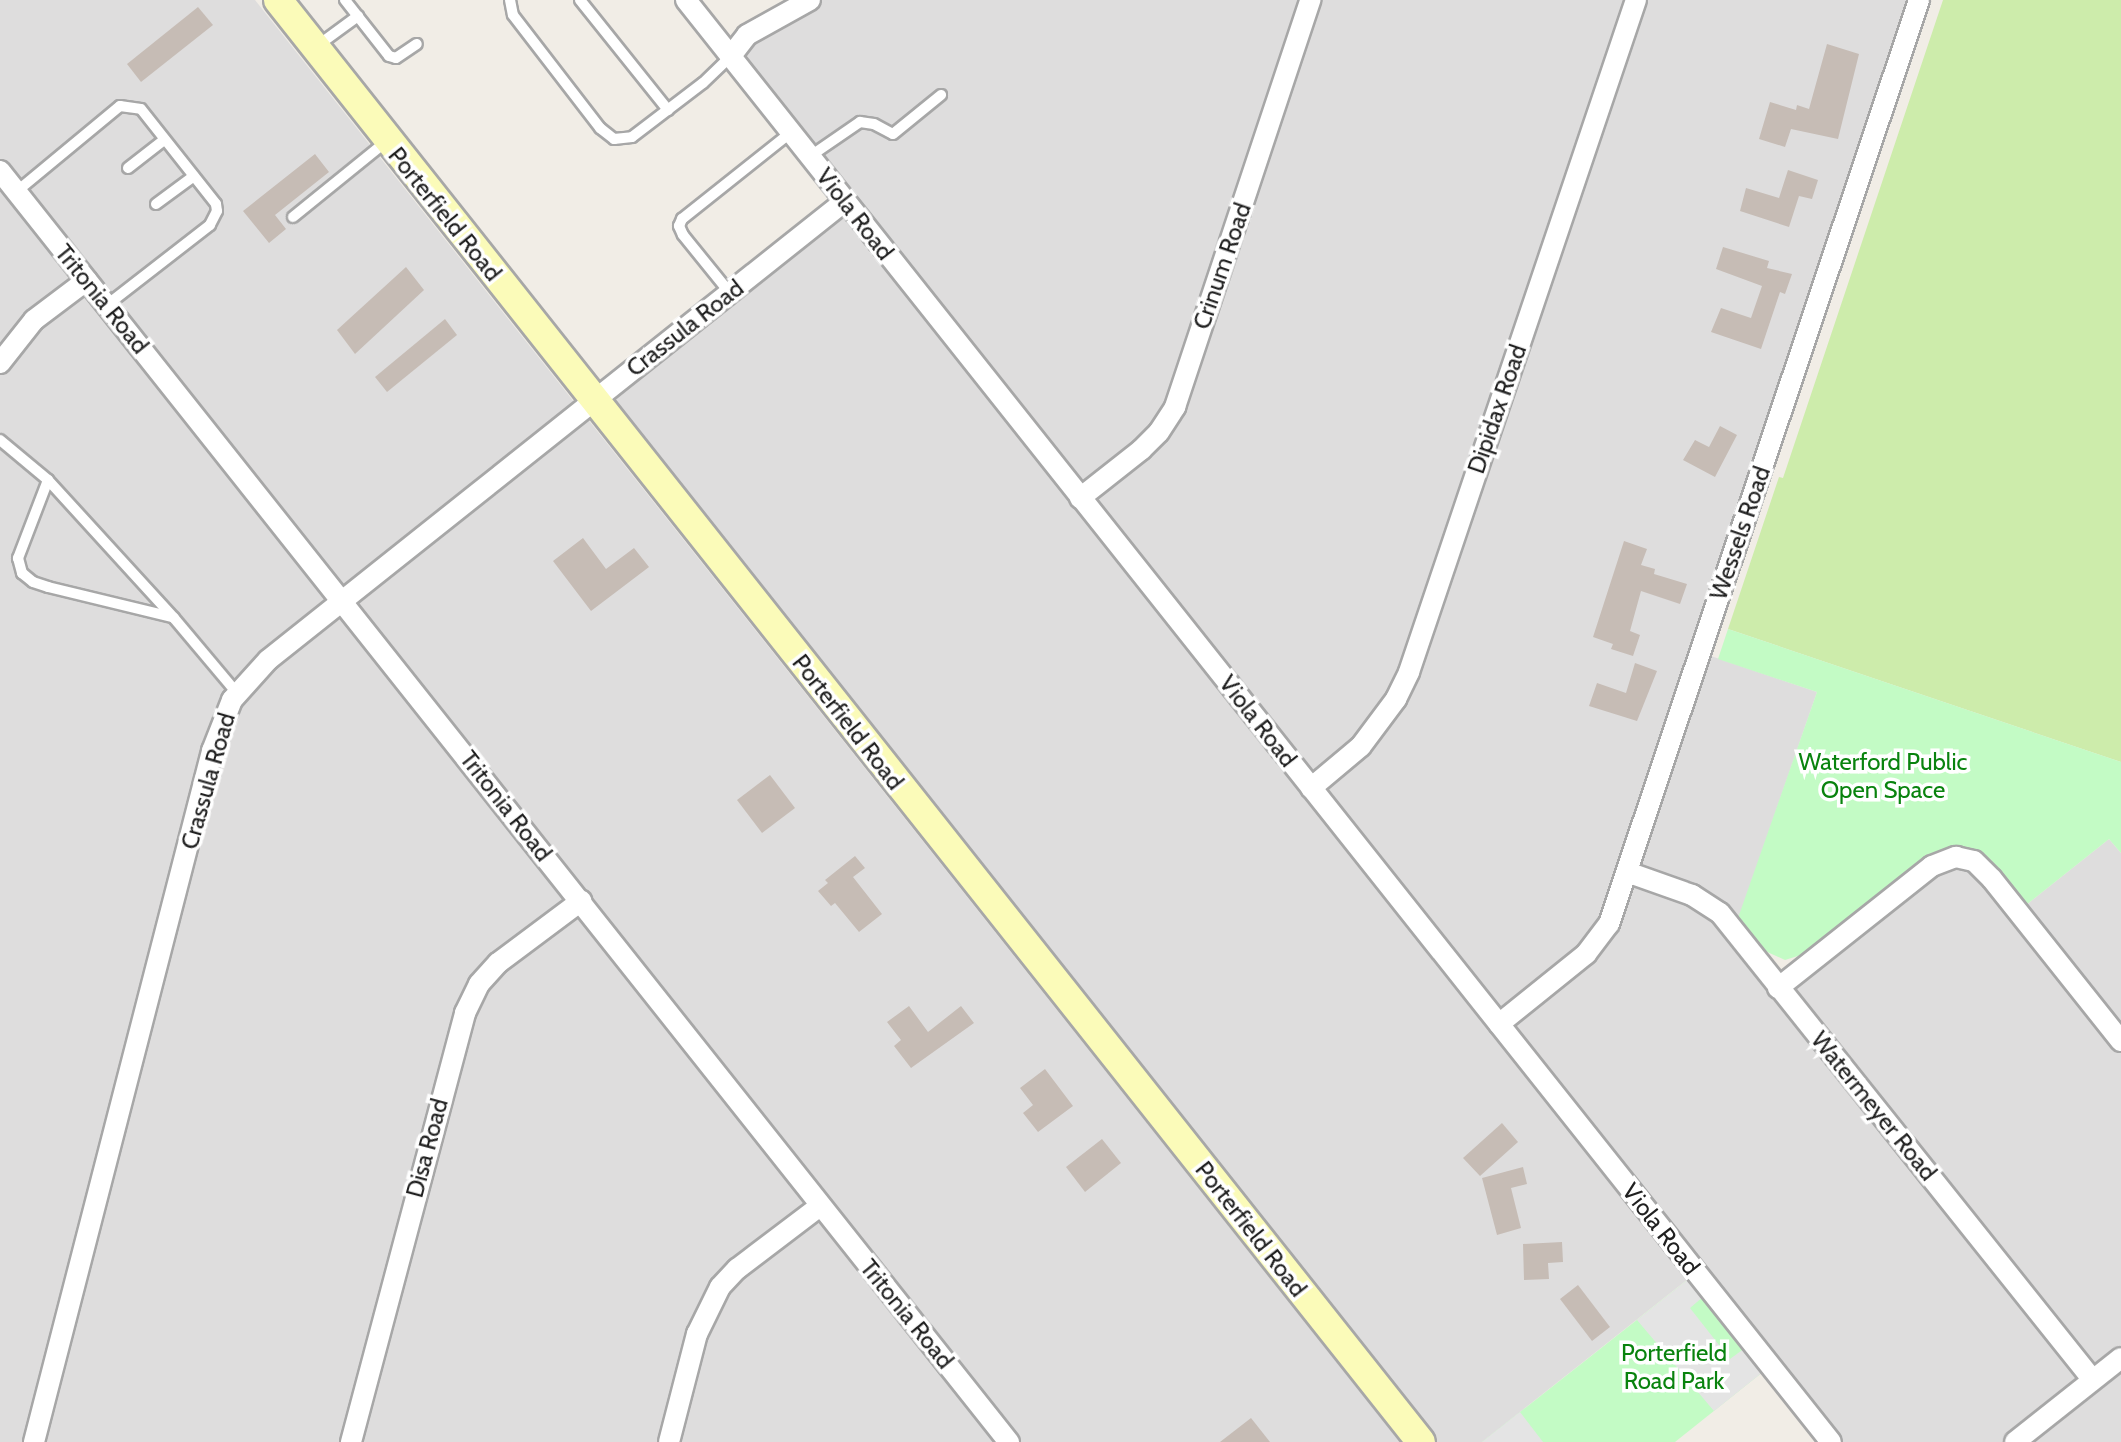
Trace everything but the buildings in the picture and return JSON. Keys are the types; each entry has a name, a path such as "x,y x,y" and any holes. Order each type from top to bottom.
{"street":[{"name":"Porterfield Road","path":"278,0 1421,1442"},
{"name":"Viola Road","path":"686,0 1831,1442"},
{"path":"730,57 747,35 810,0"},
{"name":"Crinum Road","path":"1080,498 1141,450 1159,432 1175,407 1310,0"},
{"name":"Dipidax Road","path":"1311,788 1361,746 1396,699 1409,672 1636,0"},
{"name":"Wessels Road","path":"1499,1024 1575,963 1600,938 1609,924 1919,0"},
{"name":"Tritonia Road","path":"0,171 1009,1442"},
{"name":"Crassula Road","path":"34,1442 212,751 221,723 237,693 268,660 845,201"},
{"path":"0,363 34,320 87,280"},
{"path":"1778,988 1932,866 1956,857 1974,861 1992,879 2121,1041"},
{"name":"Watermeyer Road","path":"1627,872 1692,895 1712,906 2092,1379"},
{"name":"Disa Road","path":"351,1442 465,1013 479,984 498,963 581,901"},
{"path":"669,1442 697,1334 720,1287 737,1269 820,1206"},
{"path":"2015,1442 2121,1358"}],"lane":[{"path":"345,0 389,56 396,58 417,44"},
{"path":"510,0 513,15 608,137 626,140 668,110 730,57"},
{"path":"580,0 668,110"},
{"path":"315,48 358,16"},
{"path":"809,157 860,122 874,124 893,134 941,95"},
{"path":"16,192 120,106 139,107 217,207 210,225 107,305"},
{"path":"730,293 679,226 682,219 790,133"},
{"path":"128,168 164,140"},
{"path":"293,217 387,141"},
{"path":"156,204 194,176"},
{"path":"0,440 48,480 174,618 237,693"},
{"path":"48,480 18,558 22,573 33,582 48,587 174,618"}],"shaded area":[{"path":"0,0 255,0 1400,1442 0,1442"},
{"path":"814,0 1920,0 1702,653 1817,692 1735,929 1780,987 1959,859 2016,913 2109,839 2121,853 2121,1442 1836,1442 1697,1272 1482,1442 1422,1442 597,400 846,201 732,57"},
{"path":"1690,1278 1704,1296 1690,1308 1730,1359 1745,1348 1764,1371 1714,1411 1637,1320"},
{"path":"1520,1412 1543,1442 1482,1442"}],"green space":[{"path":"1943,0 2121,0 2121,762 1728,629 1779,477 1783,478"},
{"name":"Waterford Public Open Space","path":"1728,629 2121,762 2121,853 2109,839 2026,905 1990,859 1958,845 1926,855 1804,954 1785,960 1765,951 1738,918 1817,692 1718,659"},
{"name":"Porterfield Road Park","path":"1690,1278 1764,1371 1675,1442 1482,1442"}]}
